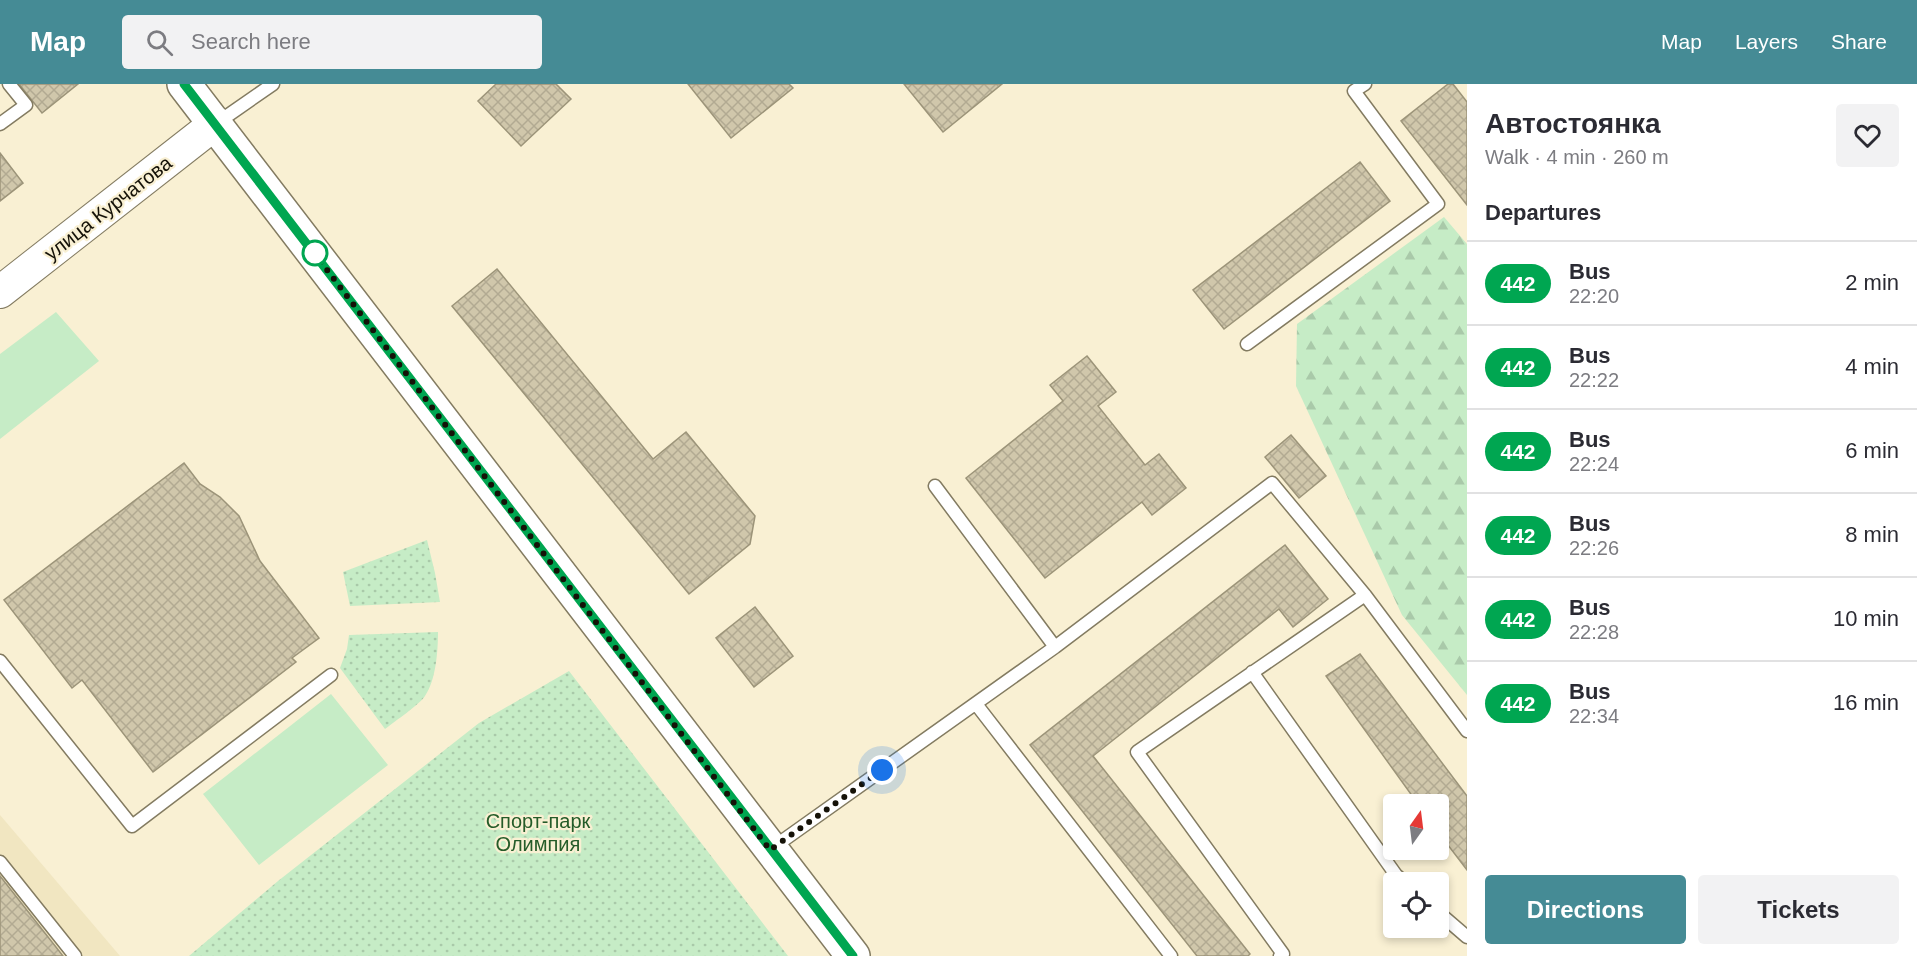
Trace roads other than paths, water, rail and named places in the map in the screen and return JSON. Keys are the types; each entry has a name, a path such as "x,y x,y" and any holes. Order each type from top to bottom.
{"main road":[{"path":"184,84 853,956"}],"street":[{"name":"улица Курчатова","path":"0,292 216,123"}],"lane":[{"path":"0,124 26,105 9,84"},
{"path":"216,123 273,84"},
{"path":"1248,344 1438,204 1354,91 1365,84"},
{"path":"770,850 1055,647 1272,483 1365,595 1467,731"},
{"path":"935,486 1055,647"},
{"path":"1280,956 1283,954 1137,752 1365,595"},
{"path":"0,661 132,826 331,675"},
{"path":"1252,672 1394,872"},
{"path":"976,704 1171,956"},
{"path":"0,862 75,956"},
{"path":"1449,921 1467,937"}],"park label":[{"name":"Спорт-парк Олимпия","path":"538,832"}]}
